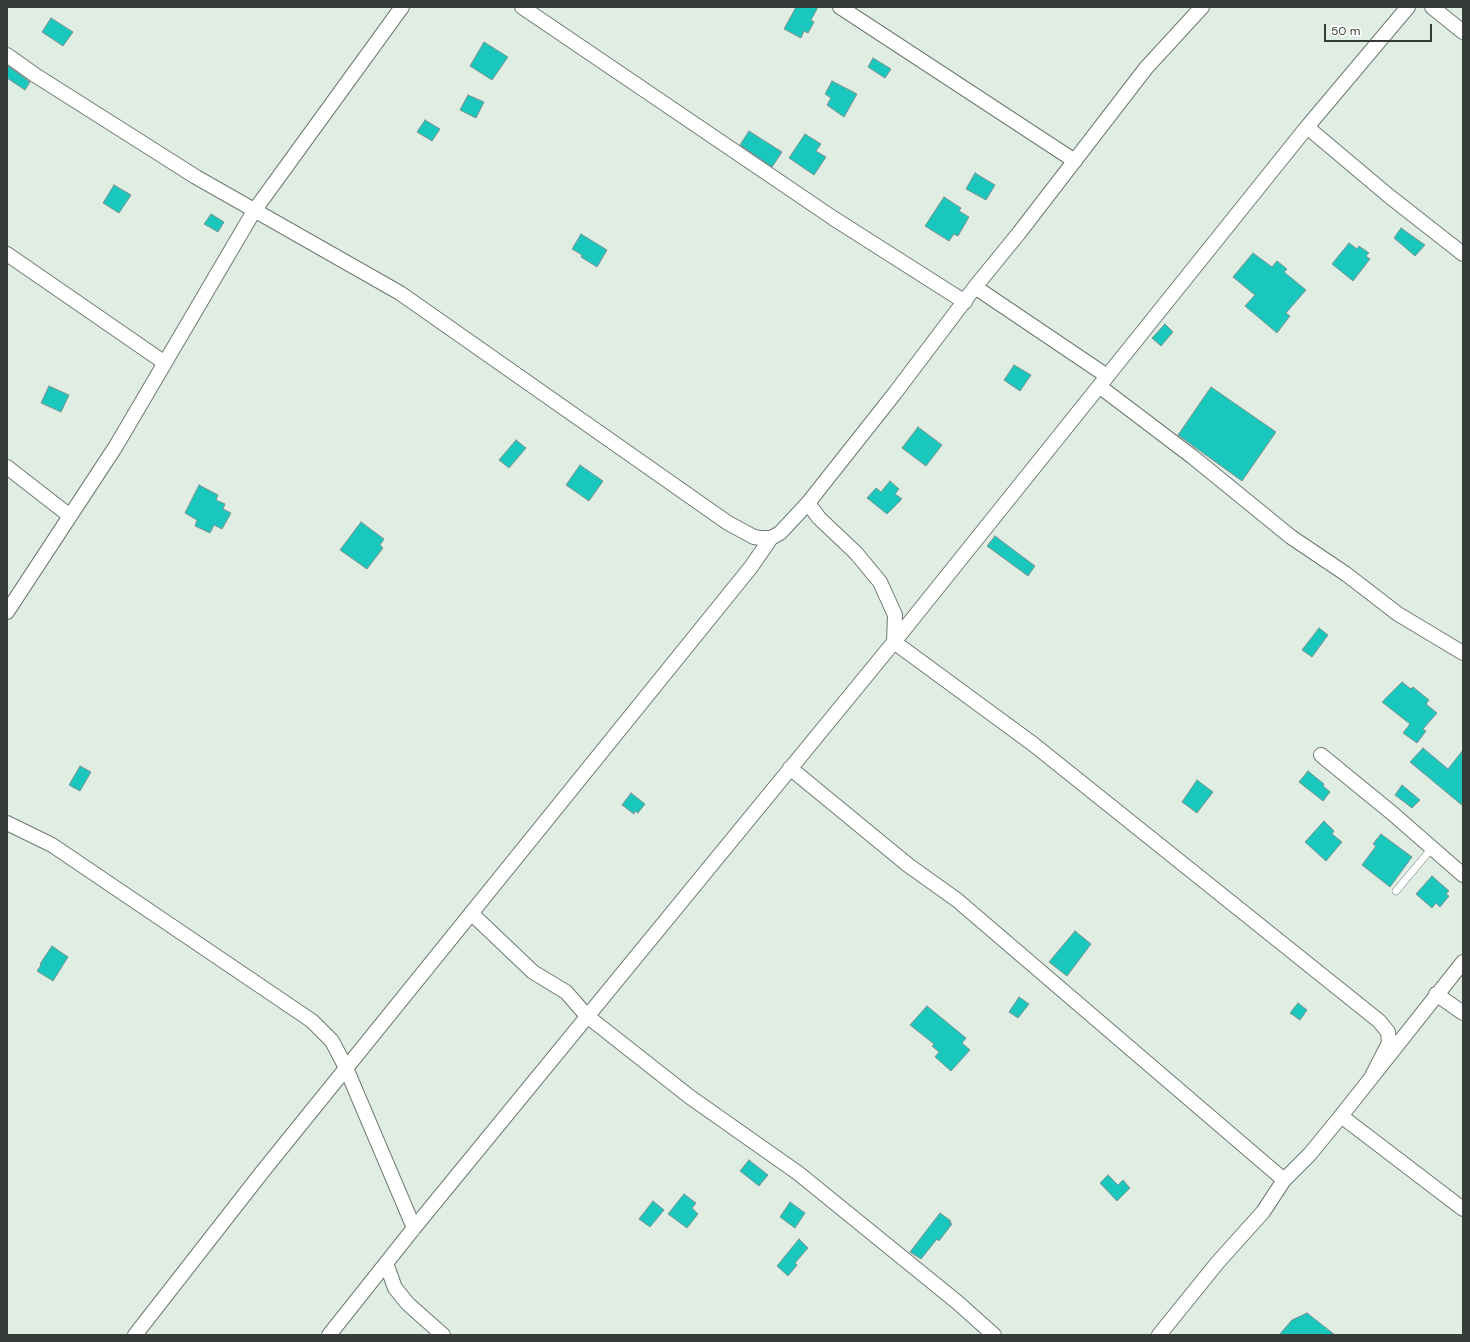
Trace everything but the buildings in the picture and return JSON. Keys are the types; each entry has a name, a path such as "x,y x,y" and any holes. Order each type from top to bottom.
{"street":[{"path":"7,612 116,446 254,211 402,7"},
{"path":"522,7 833,218 965,302"},
{"path":"840,7 1075,161"},
{"path":"135,1335 346,1068 751,567 771,538 786,527 808,503 965,302 974,287 1075,161 1146,68 1202,7"},
{"path":"329,1335 414,1228 894,642 1308,127 1408,7"},
{"path":"1432,7 1463,32"},
{"path":"7,55 35,76 196,177 400,293 728,523 754,537 771,538"},
{"path":"1308,127 1389,196 1463,254"},
{"path":"7,254 165,363"},
{"path":"974,287 1103,381 1291,537 1346,574 1398,614 1463,653"},
{"path":"7,467 70,516"},
{"path":"808,503 819,518 856,553 880,582 895,615 894,642"},
{"path":"894,642 1033,744 1379,1021 1388,1032 1390,1043 1372,1076"},
{"path":"1321,755 1463,875"},
{"path":"790,768 908,865 957,900 1284,1180"},
{"path":"7,822 52,845 312,1021 332,1041 346,1068 414,1228"},
{"path":"471,914 533,972 566,992 587,1016 690,1097 798,1173 957,1302 994,1335"},
{"path":"1159,1335 1218,1262 1263,1212 1284,1180 1310,1154 1463,962"},
{"path":"1436,994 1463,1013"},
{"path":"1341,1116 1463,1208"},
{"path":"386,1263 395,1288 408,1304 443,1335"}],"lane":[{"path":"1396,891 1432,848"}]}
